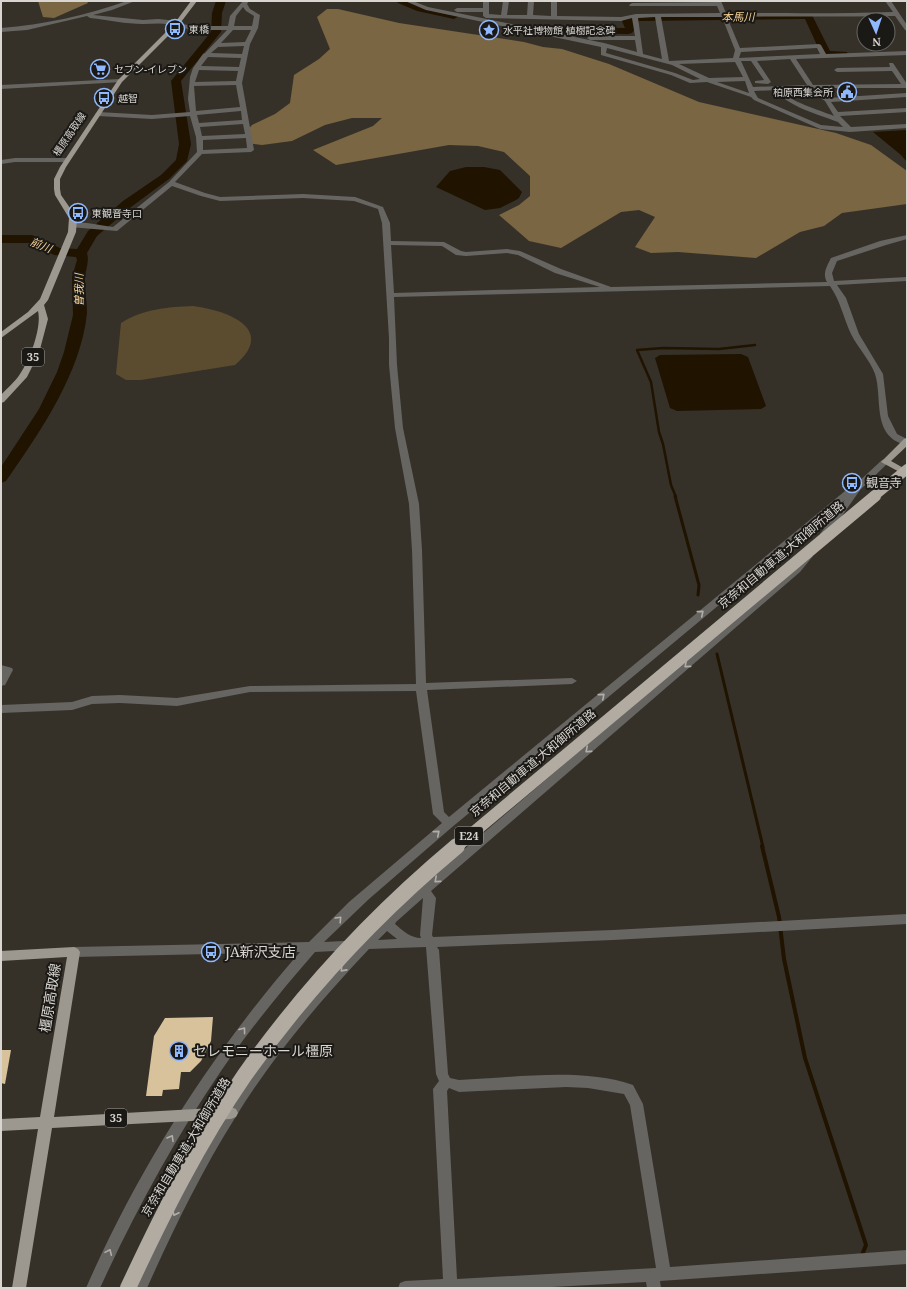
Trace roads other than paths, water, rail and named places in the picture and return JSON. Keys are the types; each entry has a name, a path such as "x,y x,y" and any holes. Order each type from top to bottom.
{"highway":[{"name":"京奈和自動車道;大和御所道路","path":"128,1288 154,1230 200,1148 245,1076 291,1014 340,957 390,906 438,862 907,469"}],"main road":[{"name":"橿原高取線","path":"73,225 71,215 58,195 56,184 67,160 120,81 177,24 194,1"},
{"path":"1,336 40,305 47,293 73,225"},
{"name":"35","path":"1,400 24,375 35,353 44,319 40,305"},
{"path":"907,442 885,462 907,473"},
{"name":"橿原高取線","path":"1,956 74,952 19,1288"},
{"name":"35","path":"1,1125 230,1113"}],"street":[{"path":"1,30 27,28 110,9 132,1"},
{"path":"442,1 442,10"},
{"path":"484,15 486,1"},
{"path":"504,16 506,1"},
{"path":"529,29 532,1"},
{"path":"554,1 556,24"},
{"path":"888,1 907,29"},
{"path":"73,225 87,225 114,229 171,183 200,152 200,138 192,113 190,98 196,68 205,55 231,28 233,16 245,2 248,10 257,15 255,28 247,44 239,83 251,150 200,152"},
{"path":"414,2 442,10 484,15 531,16 556,24 573,38 604,45 640,56 669,62 722,86 752,96 768,105 820,127 850,130 907,126"},
{"path":"640,56 635,18 631,3 719,3 738,50 736,56 737,60 749,84 752,96"},
{"path":"442,10 484,15 529,29 556,24 635,18 805,14 826,16 897,14"},
{"path":"84,15 149,23 158,21 197,28 255,28"},
{"path":"659,18 669,62"},
{"path":"573,38 638,38"},
{"path":"216,45 247,44"},
{"path":"604,45 603,54 692,82 710,80 776,88 811,86 835,68 884,54 907,53"},
{"path":"738,50 819,46 835,68 884,78 906,86"},
{"path":"884,54 906,86"},
{"path":"205,55 245,56"},
{"path":"669,62 792,57 884,78"},
{"path":"792,57 815,92 827,100 840,121"},
{"path":"722,86 768,82 753,59"},
{"path":"196,68 242,69"},
{"path":"884,78 894,69"},
{"path":"696,74 744,73"},
{"path":"1,87 120,81"},
{"path":"192,84 239,83"},
{"path":"776,88 782,95 790,100 840,121 850,130"},
{"path":"827,100 907,95"},
{"path":"98,114 152,117 243,109"},
{"path":"837,114 907,110"},
{"path":"197,125 246,122"},
{"path":"200,138 248,136"},
{"path":"1,162 15,160 67,160"},
{"path":"171,183 203,195 220,199 303,196 361,200 381,208 383,211 391,295 394,338 393,365 399,428 414,512 417,550 421,687 439,814 449,823"},
{"path":"907,237 883,243 834,260 828,273 831,284 842,298 855,334 879,374 884,416 893,436 907,442"},
{"path":"387,243 444,244 459,253 466,254 507,251 520,253 558,271 614,290"},
{"path":"391,295 500,291 614,290 831,284 907,279"},
{"path":"93,1288 117,1233 206,1081 256,1014 312,947 347,911 449,823 702,612 848,493 858,487 885,462"},
{"path":"140,1288 190,1182 230,1113 314,1000 390,920 797,570 845,507 858,487"},
{"path":"1,668 8,670 1,683"},
{"path":"1,709 72,706 92,700 120,699 177,702 250,689 421,687 572,681"},
{"path":"424,890 430,898 426,935 433,950 442,1074 446,1082 459,1086 548,1082 608,1084 628,1089 636,1104 657,1279"},
{"path":"74,952 312,947 613,935 907,919"},
{"path":"390,920 389,926 398,934 413,942"},
{"path":"446,1082 440,1089 450,1285"},
{"path":"405,1288 450,1285 657,1279 907,1257"}],"waterway":[{"name":"曽我川","path":"81,253 92,234 127,204 165,177 181,161 185,144 176,81 216,32 217,13 221,1"},
{"name":"本馬川","path":"401,1 420,9 454,16"},
{"name":"本馬川","path":"560,30 628,31 631,28 627,21 640,18 803,16 809,17 826,54 843,54"},
{"name":"前川","path":"1,239 32,239 58,252 81,253"},
{"name":"曽我川","path":"1,478 36,426 64,372 71,352 80,315 78,282 79,272 83,260 81,253"},
{"path":"676,497 671,485 663,444 659,432 651,382 637,350 663,348 719,349 755,345"},
{"path":"675,496 699,585 698,595"},
{"path":"717,654 763,847"},
{"path":"762,846 779,917 784,959 805,1058 866,1245 862,1255"}],"place":[{"name":"東橋","path":"175,29"},
{"name":"水平社博物館 植樹記念碑","path":"489,30"},
{"name":"セブン-イレブン","path":"100,69"},
{"name":"柏原西集会所","path":"847,92"},
{"name":"越智","path":"104,98"},
{"name":"東観音寺口","path":"78,213"},
{"name":"観音寺","path":"852,483"},
{"name":"JA新沢支店","path":"211,952"},
{"name":"セレモニーホール橿原","path":"179,1051"}]}
